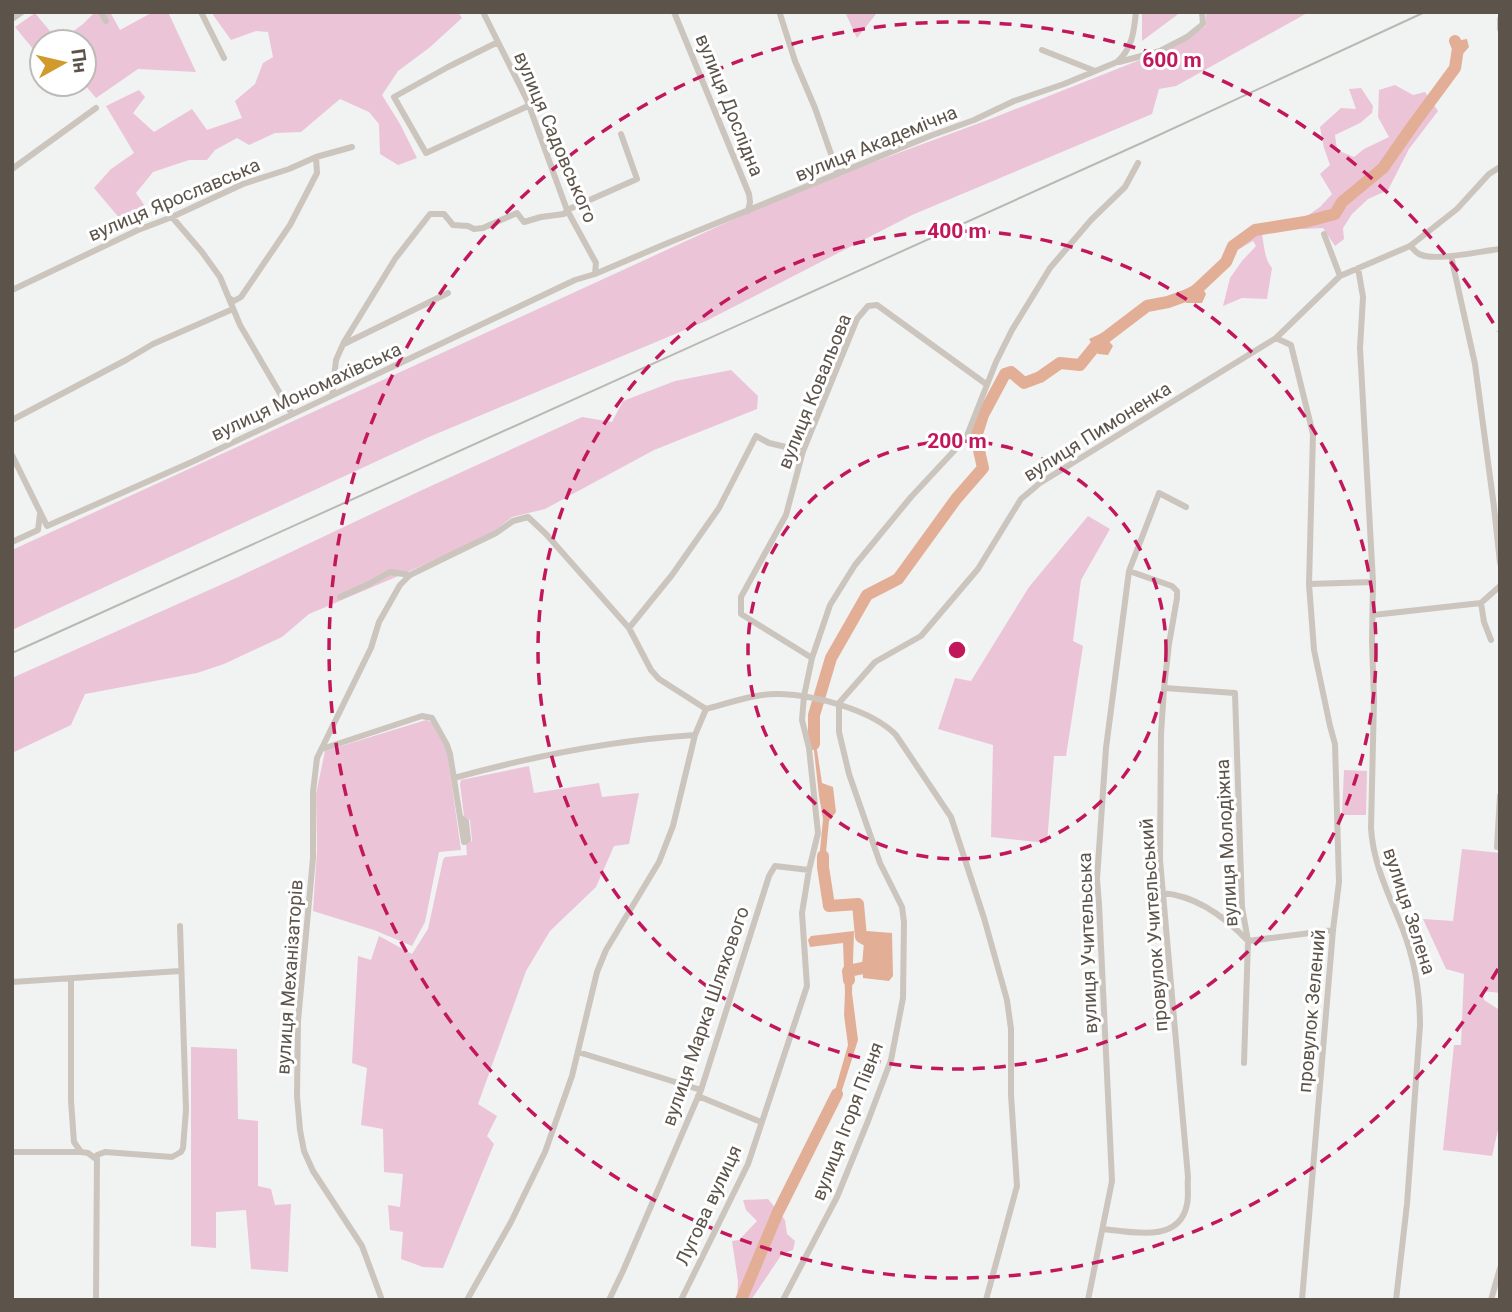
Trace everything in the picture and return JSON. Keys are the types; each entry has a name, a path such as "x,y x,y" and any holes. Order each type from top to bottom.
{"street":[{"path":"12,19 22,12"},
{"path":"101,12 106,21"},
{"path":"201,12 224,58"},
{"name":"вулиця Садовського","path":"483,12 528,106 567,210 595,259 595,274"},
{"name":"вулиця Дослідна","path":"674,12 750,198 748,211"},
{"path":"1117,62 1133,39 1136,12"},
{"name":"вулиця Академічна","path":"595,274 974,120 1004,105 1117,62 1160,51 1203,24 1202,12"},
{"path":"780,14 838,174"},
{"path":"1500,19 1500,29"},
{"path":"498,42 394,97 426,153 528,106"},
{"path":"1042,50 1094,71"},
{"path":"12,169 96,108"},
{"path":"332,395 336,360 342,345 395,259 430,215 444,214 453,225 474,229 483,228 517,213 524,222 564,214 567,210 638,179 621,134"},
{"name":"вулиця Ярославська","path":"12,290 243,184 316,157 352,147"},
{"path":"229,298 234,300 241,297 290,225 317,173 316,157"},
{"path":"809,870 818,833 809,748 802,720 812,658 830,605 855,565 911,497 966,438 986,384 1012,330 1050,268 1090,220 1125,187 1138,163"},
{"name":"вулиця Пимоненка","path":"839,704 875,662 921,636 978,569 1021,499 1040,484 1276,338 1340,276 1410,246 1457,209 1489,174 1500,167"},
{"path":"750,198 760,206"},
{"path":"172,217 220,277 240,325 292,414"},
{"path":"1324,234 1340,276"},
{"path":"1410,246 1420,255 1433,256 1500,249"},
{"path":"1451,256 1475,364 1500,563"},
{"path":"595,259 602,265 613,266"},
{"name":"вулиця Зелена","path":"1358,268 1363,297 1360,348 1373,582 1372,844 1384,885 1405,933 1420,1000 1407,1204 1396,1300"},
{"name":"вулиця Мономахівська","path":"41,512 47,526 194,461 575,280 595,274"},
{"path":"342,345 448,293"},
{"name":"вулиця Ковальова","path":"812,658 741,614 741,597 786,515 803,451 857,318 868,306 877,305 986,384"},
{"path":"12,420 153,344 233,309"},
{"name":"провулок Зелений","path":"1276,338 1291,345 1314,434 1309,584 1314,650 1335,744 1339,882 1302,1300"},
{"path":"629,628 672,575 719,508 756,436 769,443 803,451"},
{"path":"12,455 41,512 38,530 12,542"},
{"name":"вулиця Учительська","path":"1088,1300 1112,1181 1097,879 1106,748 1129,571 1159,494 1186,507"},
{"path":"340,597 390,572 410,575 496,533 513,521 528,517 629,628 651,670 659,679 706,709 741,699 779,694 805,697 839,704 887,725 897,735 951,817 1003,982 1011,1029 1017,1186 986,1300"},
{"name":"провулок Учительський","path":"1103,1229 1162,1232 1172,1228 1183,1215 1187,1205 1188,1177 1160,848 1164,688 1177,591 1172,586 1129,571"},
{"name":"вулиця Механізаторів","path":"382,1300 367,1256 357,1237 307,1162 301,1141 297,1097 299,1010 313,859 313,792 317,758 371,648 379,622 400,585 410,575"},
{"path":"1309,584 1373,582"},
{"path":"1373,615 1481,603 1500,586"},
{"path":"1481,603 1491,640"},
{"name":"вулиця Молодіжна","path":"1164,688 1235,693 1242,907 1248,940 1244,1063"},
{"name":"вулиця Ігоря Півня","path":"783,1300 837,1197 868,1121 891,1060 903,998 902,907 880,863 849,774 839,732 839,704"},
{"path":"467,1300 511,1222 545,1152 572,1076 597,972 606,950 659,862 673,826 695,735 706,709"},
{"path":"322,749 426,716 432,718 448,748 460,817"},
{"path":"331,731 342,743"},
{"path":"454,778 488,768 592,747 655,737 695,735"},
{"path":"1497,847 1500,796"},
{"name":"вулиця Марка Шляхового","path":"609,1300 699,1093 769,876 775,866 809,870"},
{"name":"Лугова вулиця","path":"681,1300 748,1164 807,986 802,914 809,870"},
{"path":"1163,893 1192,899 1234,926 1248,940 1333,930"},
{"path":"1222,918 1242,907"},
{"path":"96,1300 96,1159 100,1153 106,1152 172,1157 181,1152 186,1110 180,926"},
{"path":"12,982 180,971"},
{"path":"71,979 71,1101 74,1142 81,1152"},
{"path":"578,1052 699,1093 761,1122"},
{"path":"12,1152 81,1152 96,1159"},
{"path":"1491,1300 1500,1268"}],"shaded area":[{"path":"95,12 110,12 120,30 153,12 168,12 196,72 138,69 98,97 98,28 78,28"},
{"path":"211,12 458,12 462,18 398,71 382,95 417,158 398,165 380,154 379,124 369,112 340,99 301,132 275,133 249,145 237,138 215,150 207,160 189,160 153,172 136,193 147,209 121,220 94,188 111,169 134,153 106,106 139,90 145,97 133,113 154,132 192,109 207,130 242,118 235,101 255,84 263,63 273,57 268,32 256,31 231,40"},
{"path":"845,12 876,12 876,14 857,38"},
{"path":"1142,12 1181,12 1142,41"},
{"path":"1206,12 1309,12 1176,86 1159,89 1152,114 912,215 706,321 429,437 12,630 12,550 793,192 993,118 1175,46 1206,26"},
{"path":"35,13 47,28 28,28 28,43 15,27"},
{"path":"1467,39 1469,47 1461,60 1456,62 1455,41"},
{"path":"1395,85 1413,95 1425,92 1438,111 1409,149 1388,190 1368,199 1352,214 1343,228 1344,239 1335,246 1323,228 1302,229 1304,218 1332,194 1320,174 1330,165 1320,127 1341,108 1356,109 1349,89 1361,88 1373,106 1372,113 1360,123 1335,135 1337,150 1354,157 1389,137 1378,117 1379,90"},
{"path":"1260,224 1265,253 1272,268 1267,299 1242,298 1223,306 1230,278 1256,246 1253,241 1234,252 1235,239"},
{"path":"1199,282 1206,294 1202,303 1186,303 1184,290"},
{"path":"1102,333 1113,346 1108,355 1098,354 1089,339"},
{"path":"731,370 758,396 757,409 654,450 545,509 512,517 488,536 309,614 282,637 224,664 197,673 85,694 71,725 12,753 12,678 236,578 582,417 612,422 623,401 675,381"},
{"path":"1088,516 1110,529 1081,580 1073,641 1083,646 1066,756 1054,756 1047,843 991,837 993,745 938,729 955,678 971,681 1029,587"},
{"path":"426,720 431,722 447,751 461,850 439,852 425,922 412,946 374,930 313,911 317,850 316,794 325,751"},
{"path":"811,723 822,783 833,787 836,812 829,821 826,852 828,872 818,871 823,819"},
{"path":"529,766 534,793 599,783 602,797 639,793 629,844 614,846 596,887 550,931 526,971 478,1104 497,1116 487,1136 494,1144 443,1268 423,1267 401,1259 403,1232 390,1230 388,1205 400,1207 403,1174 384,1172 383,1129 361,1125 367,1068 352,1063 358,956 371,960 379,936 412,954 428,929 443,860 445,857 467,855 466,844 472,841 470,820 464,816 461,780"},
{"path":"1344,770 1367,771 1366,815 1342,815"},
{"path":"1462,849 1500,853 1500,993 1483,991 1484,1000 1498,1009 1500,1020 1500,1121 1492,1156 1443,1150 1454,1045 1461,1045 1464,974 1446,969 1423,919 1453,921"},
{"path":"854,931 852,993 858,1040 837,1106 830,1108 848,1045 844,1015 843,943 810,947 808,940 811,936"},
{"path":"867,931 892,933 893,976 889,981 863,978 863,934"},
{"path":"191,1047 237,1049 238,1119 258,1121 258,1186 271,1189 275,1205 291,1204 288,1272 251,1269 246,1210 216,1212 216,1248 191,1246"},
{"path":"768,1199 785,1220 787,1234 795,1241 793,1250 782,1254 751,1300 737,1300 738,1281 732,1241 739,1240 757,1221 746,1210 743,1200"}],"waterway":[{"path":"814,744 814,715 831,658 867,595 898,579 956,499 983,468 976,437 983,415 1005,374 1011,372 1024,383 1040,377 1060,363 1080,365 1097,344 1147,306 1193,293 1226,262 1233,246 1255,230 1335,214 1342,202 1383,168 1455,68 1458,48 1455,41"},
{"path":"823,856 829,906 858,904 861,937 870,942 868,967 848,971 849,980"},
{"path":"741,1300 778,1212 837,1094"}],"railway":[{"path":"12,653 1146,141 1425,12"}]}
